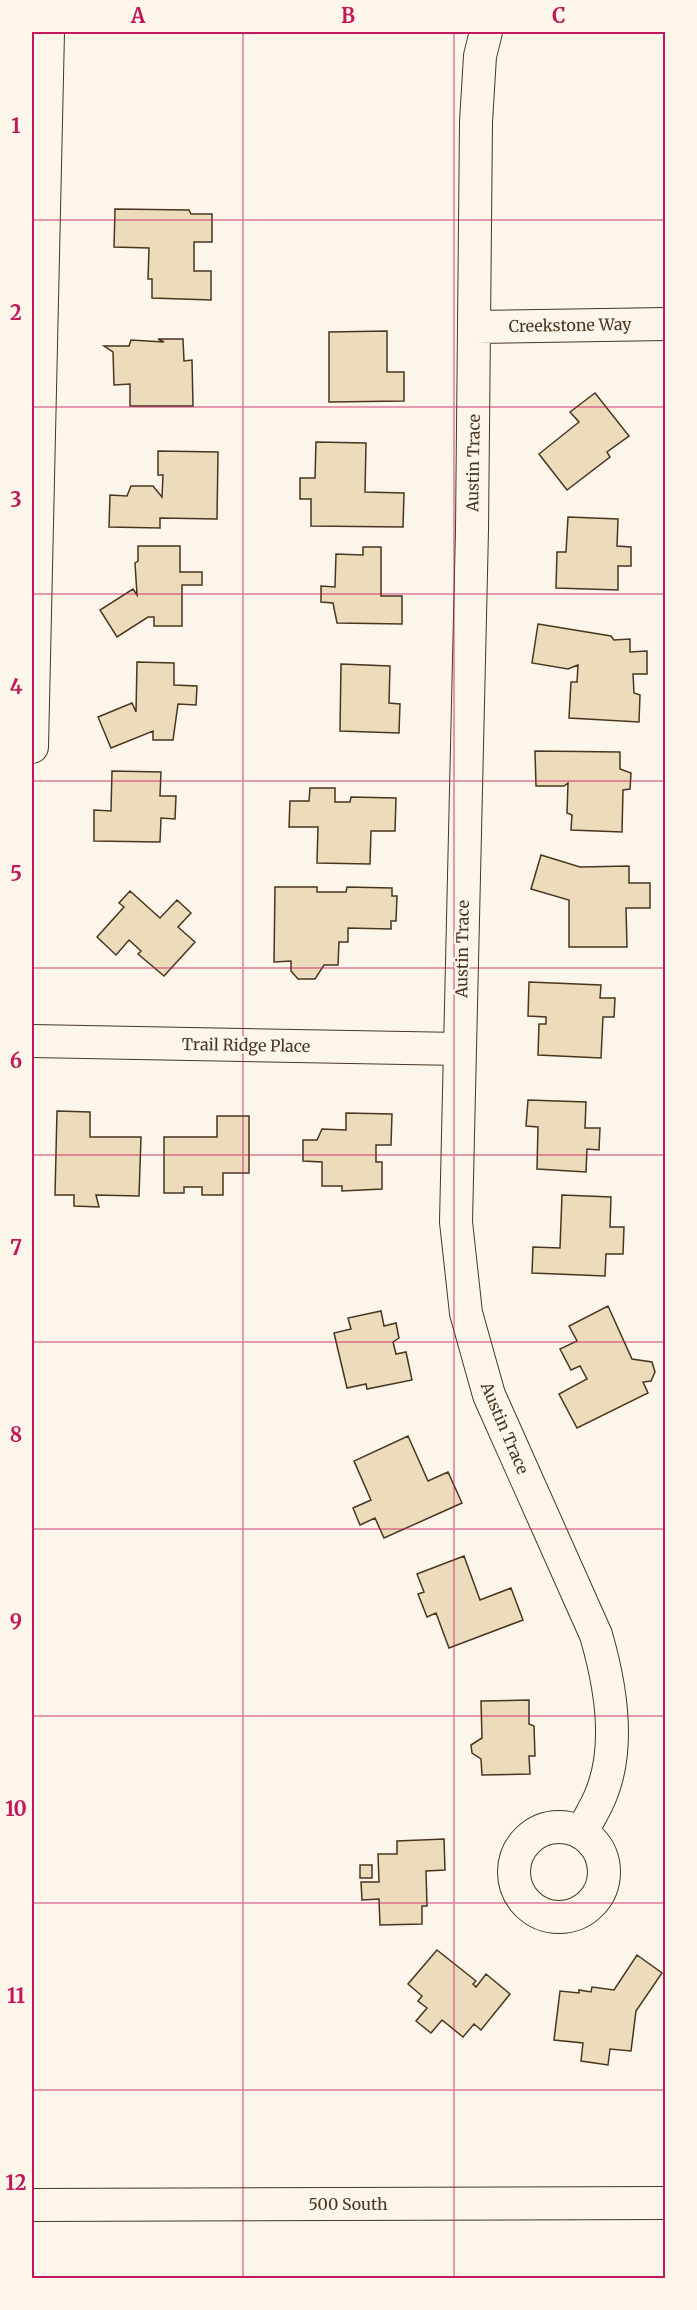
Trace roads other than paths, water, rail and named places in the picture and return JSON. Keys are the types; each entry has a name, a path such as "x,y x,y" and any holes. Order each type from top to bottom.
{"street":[{"path":"32,747 37,330 48,32"},
{"name":"Austin Trace","path":"486,32 480,57 476,123 456,1222 459,1267 474,1350 489,1395 596,1635 604,1662 610,1703 610,1759 603,1791 581,1833"},
{"name":"Creekstone Way","path":"474,327 666,324"},
{"name":"Trail Ridge Place","path":"32,1041 460,1049"},
{"name":"500 South","path":"32,2205 666,2203"}]}
